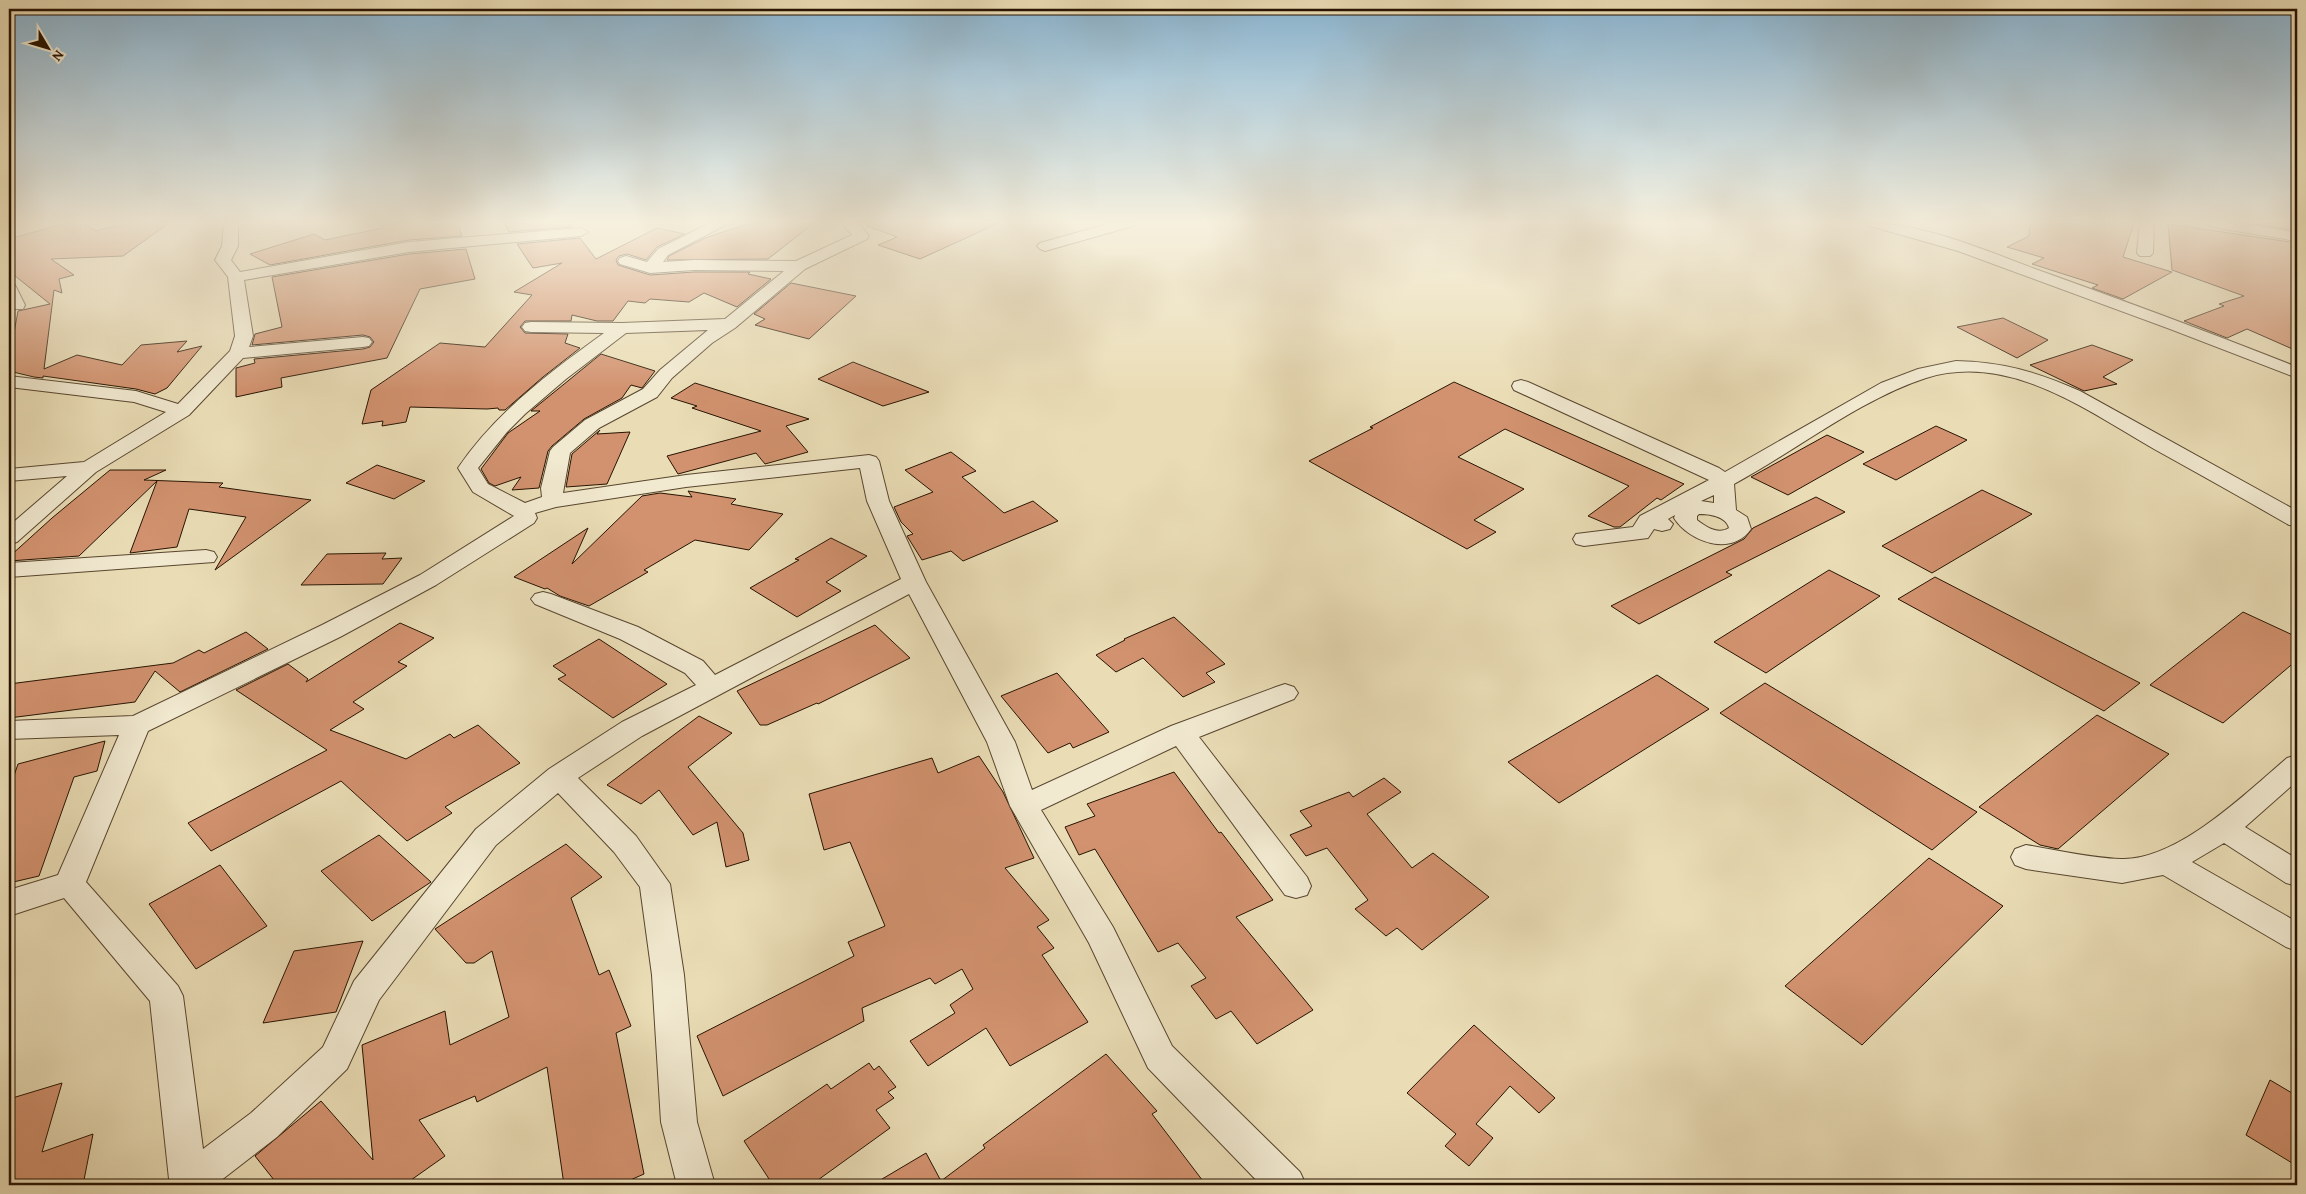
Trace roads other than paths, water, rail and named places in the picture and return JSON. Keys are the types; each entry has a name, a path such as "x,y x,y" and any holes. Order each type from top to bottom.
{"street":[{"path":"9,538 89,468 182,411 238,353 244,336 236,279"},
{"path":"554,501 552,488 560,451 592,424 650,393 666,374 706,339 729,324 784,279"},
{"path":"2048,279 2176,325 2297,373"},
{"path":"9,288 17,305"},
{"path":"531,327 622,328 729,324"},
{"path":"9,730 137,725 331,631 428,580 526,518 523,510 480,488 468,468 491,439 528,402 556,378 622,328"},
{"path":"238,353 362,342"},
{"path":"1584,539 1640,534 1648,521 1723,481 1879,392 1912,378 1938,370 1988,367 2010,370 2052,384 2108,413 2297,520"},
{"path":"9,381 136,396 182,411"},
{"path":"1521,386 1712,472 1723,481 1726,512 1707,508 1691,510 1685,518 1693,529 1648,521"},
{"path":"523,510 554,501 686,480 869,461 878,501 914,582 1001,742 1024,806 1102,936 1160,1056 1287,1185"},
{"path":"9,475 89,468"},
{"path":"9,570 206,557"},
{"path":"187,1183 264,1125 335,1058 366,991 486,837 559,776 632,729 914,582"},
{"path":"543,599 629,633 694,666 712,687"},
{"path":"1024,806 1181,733 1285,693"},
{"path":"70,884 137,725"},
{"path":"1181,733 1296,886"},
{"path":"2026,857 2122,871 2166,862 2224,829 2297,765"},
{"path":"559,776 625,844 655,884 668,975 679,1122 696,1185"},
{"path":"2224,829 2297,874"},
{"path":"2166,862 2297,938"},
{"path":"9,902 70,884"},
{"path":"70,884 166,996 187,1183"}]}
